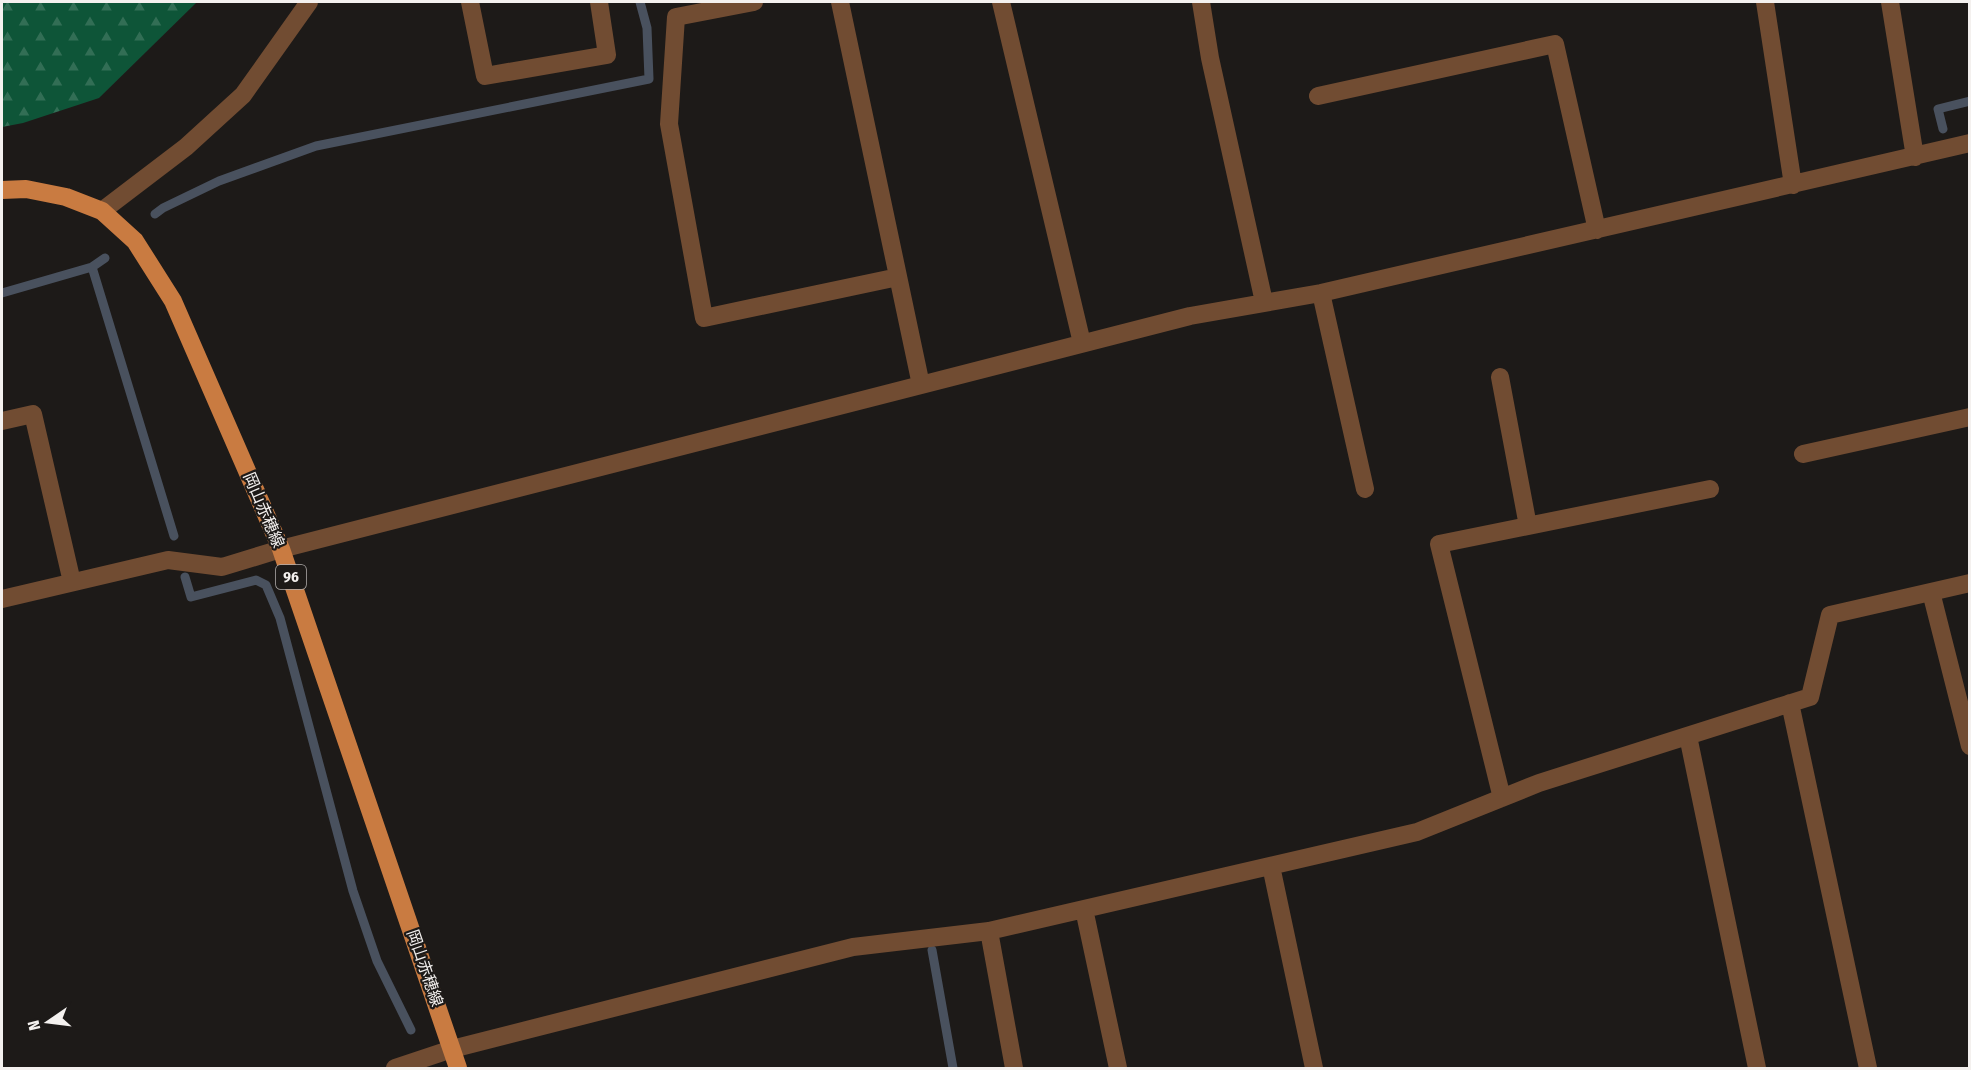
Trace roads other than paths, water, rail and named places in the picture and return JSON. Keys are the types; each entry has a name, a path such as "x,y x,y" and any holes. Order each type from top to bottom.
{"main road":[{"name":"岡山赤穂線","path":"2,190 26,189 66,197 102,211 135,241 173,301 281,549 458,1068"}],"street":[{"path":"102,211 186,147 243,95 309,2"},
{"path":"470,2 486,76 607,55 599,2"},
{"path":"754,2 676,17 669,124 704,318 898,277"},
{"path":"840,2 921,385"},
{"path":"1001,2 1082,343"},
{"path":"1201,2 1210,58 1264,302"},
{"path":"1765,2 1793,185"},
{"path":"1890,2 1915,157"},
{"path":"1318,96 1555,44 1597,230"},
{"path":"2,598 168,560 222,567 281,549 1190,315 1321,293 1970,144"},
{"path":"1321,293 1365,489"},
{"path":"1500,377 1528,526"},
{"path":"2,421 33,414 72,582"},
{"path":"1803,454 1970,417"},
{"path":"1502,798 1439,544 1710,489"},
{"path":"395,1068 452,1049 853,947 989,931 1417,831 1539,783 1810,697 1830,615 1970,583"},
{"path":"1931,592 1970,746"},
{"path":"1790,704 1868,1068"},
{"path":"1688,736 1757,1068"},
{"path":"1270,866 1314,1068"},
{"path":"1084,909 1118,1068"},
{"path":"989,931 1014,1068"}],"waterway":[{"path":"155,214 219,181 316,146 649,79 647,28 640,2"},
{"path":"1943,129 1938,109 1970,101"},
{"path":"2,293 92,267 105,258"},
{"path":"92,267 174,536"},
{"path":"185,577 191,597 256,580 266,585 280,618 353,891 377,961 411,1030"},
{"path":"932,950 953,1068"}]}
